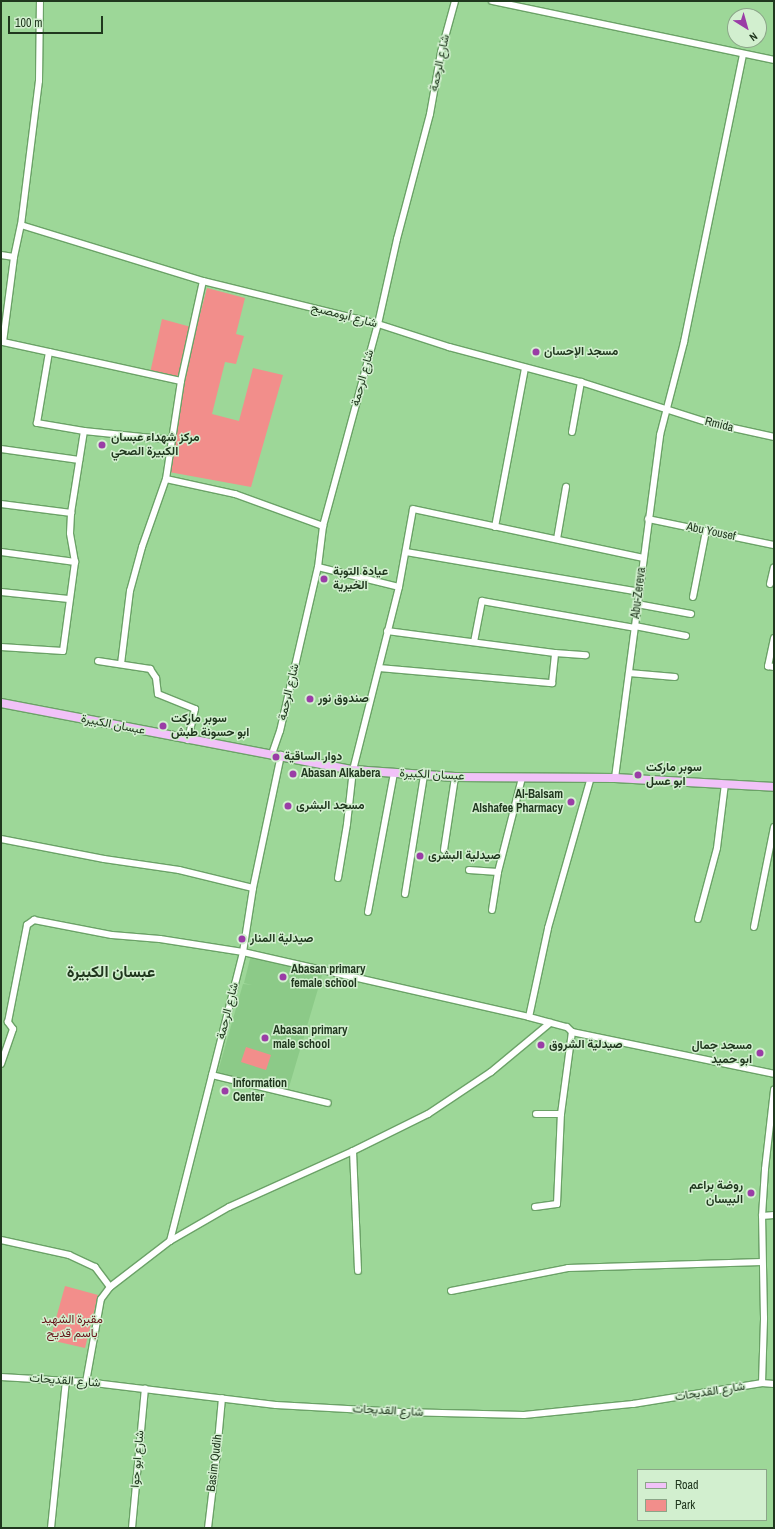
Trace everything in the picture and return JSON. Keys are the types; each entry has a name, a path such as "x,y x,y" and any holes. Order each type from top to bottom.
{"main road":[{"name":"عبسان الكبيرة","path":"1,703 188,740 281,755 353,770 455,777 615,778 774,787"}],"street":[{"path":"40,1 39,81 21,225 14,257 3,342 181,381"},
{"name":"شارع الرحمة","path":"272,754 280,731 318,567 323,526 378,324 397,239 430,114 441,52 455,1"},
{"path":"492,1 774,60"},
{"name":"Abu-Zereva","path":"615,778 648,519 666,409 684,342 743,54"},
{"name":"شارع أبومصبح","path":"21,225 204,281 378,324 449,347 581,382 666,409"},
{"path":"1,256 14,257"},
{"path":"121,664 130,591 142,547 166,479 181,381 204,281"},
{"path":"49,352 37,423 84,431 172,440"},
{"path":"494,527 525,368"},
{"path":"572,432 581,382"},
{"name":"Rmida","path":"666,409 706,422 774,438"},
{"path":"1,647 63,651 75,562 70,533 71,513 84,431"},
{"path":"1,449 79,460"},
{"path":"166,479 235,494 323,526"},
{"path":"557,539 566,486"},
{"path":"1,504 71,513"},
{"path":"338,878 347,824 353,770 399,587 413,509 643,558"},
{"name":"Abu Yousef","path":"648,519 774,545"},
{"path":"693,597 706,531"},
{"path":"1,552 75,562"},
{"path":"406,552 639,592"},
{"path":"318,567 399,587"},
{"path":"770,584 774,567"},
{"path":"1,592 69,599"},
{"path":"474,642 482,602 686,636"},
{"path":"637,604 691,614"},
{"path":"388,631 555,653 586,655"},
{"path":"774,638 768,666 774,666"},
{"path":"379,668 552,684 555,653"},
{"path":"98,661 150,670 156,678 158,694 195,709 188,740"},
{"path":"629,672 675,677"},
{"name":"شارع الرحمة","path":"170,1241 243,952 252,888 281,755"},
{"path":"368,912 394,773"},
{"path":"404,894 424,775"},
{"path":"444,850 455,777"},
{"path":"492,910 498,872 522,778"},
{"path":"529,1017 548,928 591,778"},
{"path":"698,919 717,848 724,784"},
{"path":"754,927 774,827"},
{"path":"1,839 104,859 179,870 252,888"},
{"path":"470,870 498,872"},
{"path":"1,1064 13,1028 8,1022 27,925 34,920 112,935 160,939 243,952 529,1017 567,1027 572,1032 774,1074"},
{"path":"86,1382 101,1299 110,1287 170,1241 229,1207 353,1151 428,1114 491,1072 550,1023"},
{"path":"535,1207 557,1204 561,1114 572,1032"},
{"path":"212,1075 328,1103"},
{"path":"762,1383 764,1318 762,1216 765,1169 774,1090"},
{"path":"536,1114 561,1114"},
{"path":"353,1151 358,1271"},
{"path":"762,1216 774,1215"},
{"path":"1,1240 69,1255 95,1267 110,1287"},
{"path":"450,1290 568,1268 762,1262"},
{"name":"شارع القديحات","path":"1,1377 86,1382 299,1406 524,1415 633,1404 762,1383 774,1384"},
{"path":"51,1528 66,1381"},
{"name":"شارع ابو حوا","path":"132,1528 145,1389"},
{"name":"Basim Qudih","path":"208,1528 218,1452 222,1398"}],"shaded area":[{"name":"Abasan primary male school","path":"251,955 323,972 287,1094 217,1075 243,984 252,985 244,983"}],"green space":[{"path":"207,288 245,298 236,334 244,336 236,364 225,362 212,414 239,421 253,368 283,375 251,487 169,472 184,375"},
{"path":"162,319 191,327 180,374 174,378 150,373"},
{"path":"246,1047 271,1055 266,1070 241,1062"},
{"name":"مقبرة الشهيد باسم قديح","path":"65,1286 98,1295 85,1348 50,1340"}],"place":[{"name":"مسجد الإحسان","path":"536,352"},
{"name":"مركز شهداء عبسان الكبيرة الصحي","path":"102,445"},
{"name":"عيادة التوبة الخيرية","path":"324,579"},
{"name":"صندوق نور","path":"310,699"},
{"name":"سوبر ماركت ابو حسونة طبش","path":"163,726"},
{"name":"دوار الساقية","path":"276,757"},
{"name":"Abasan Alkabera","path":"293,774"},
{"name":"سوبر ماركت ابو عسل","path":"638,775"},
{"name":"Al-Balsam Alshafee Pharmacy","path":"571,802"},
{"name":"مسجد البشرى","path":"288,806"},
{"name":"صيدلية البشرى","path":"420,856"},
{"name":"صيدلية المنار","path":"242,939"},
{"name":"Abasan primary female school","path":"283,977"},
{"name":"Abasan primary male school","path":"265,1038"},
{"name":"صيدلية الشروق","path":"541,1045"},
{"name":"مسجد جمال ابو حميد","path":"760,1053"},
{"name":"Information Center","path":"225,1091"},
{"name":"روضة براعم البيسان","path":"751,1193"}],"district":[{"name":"عبسان الكبيرة","path":"111,971"}]}
